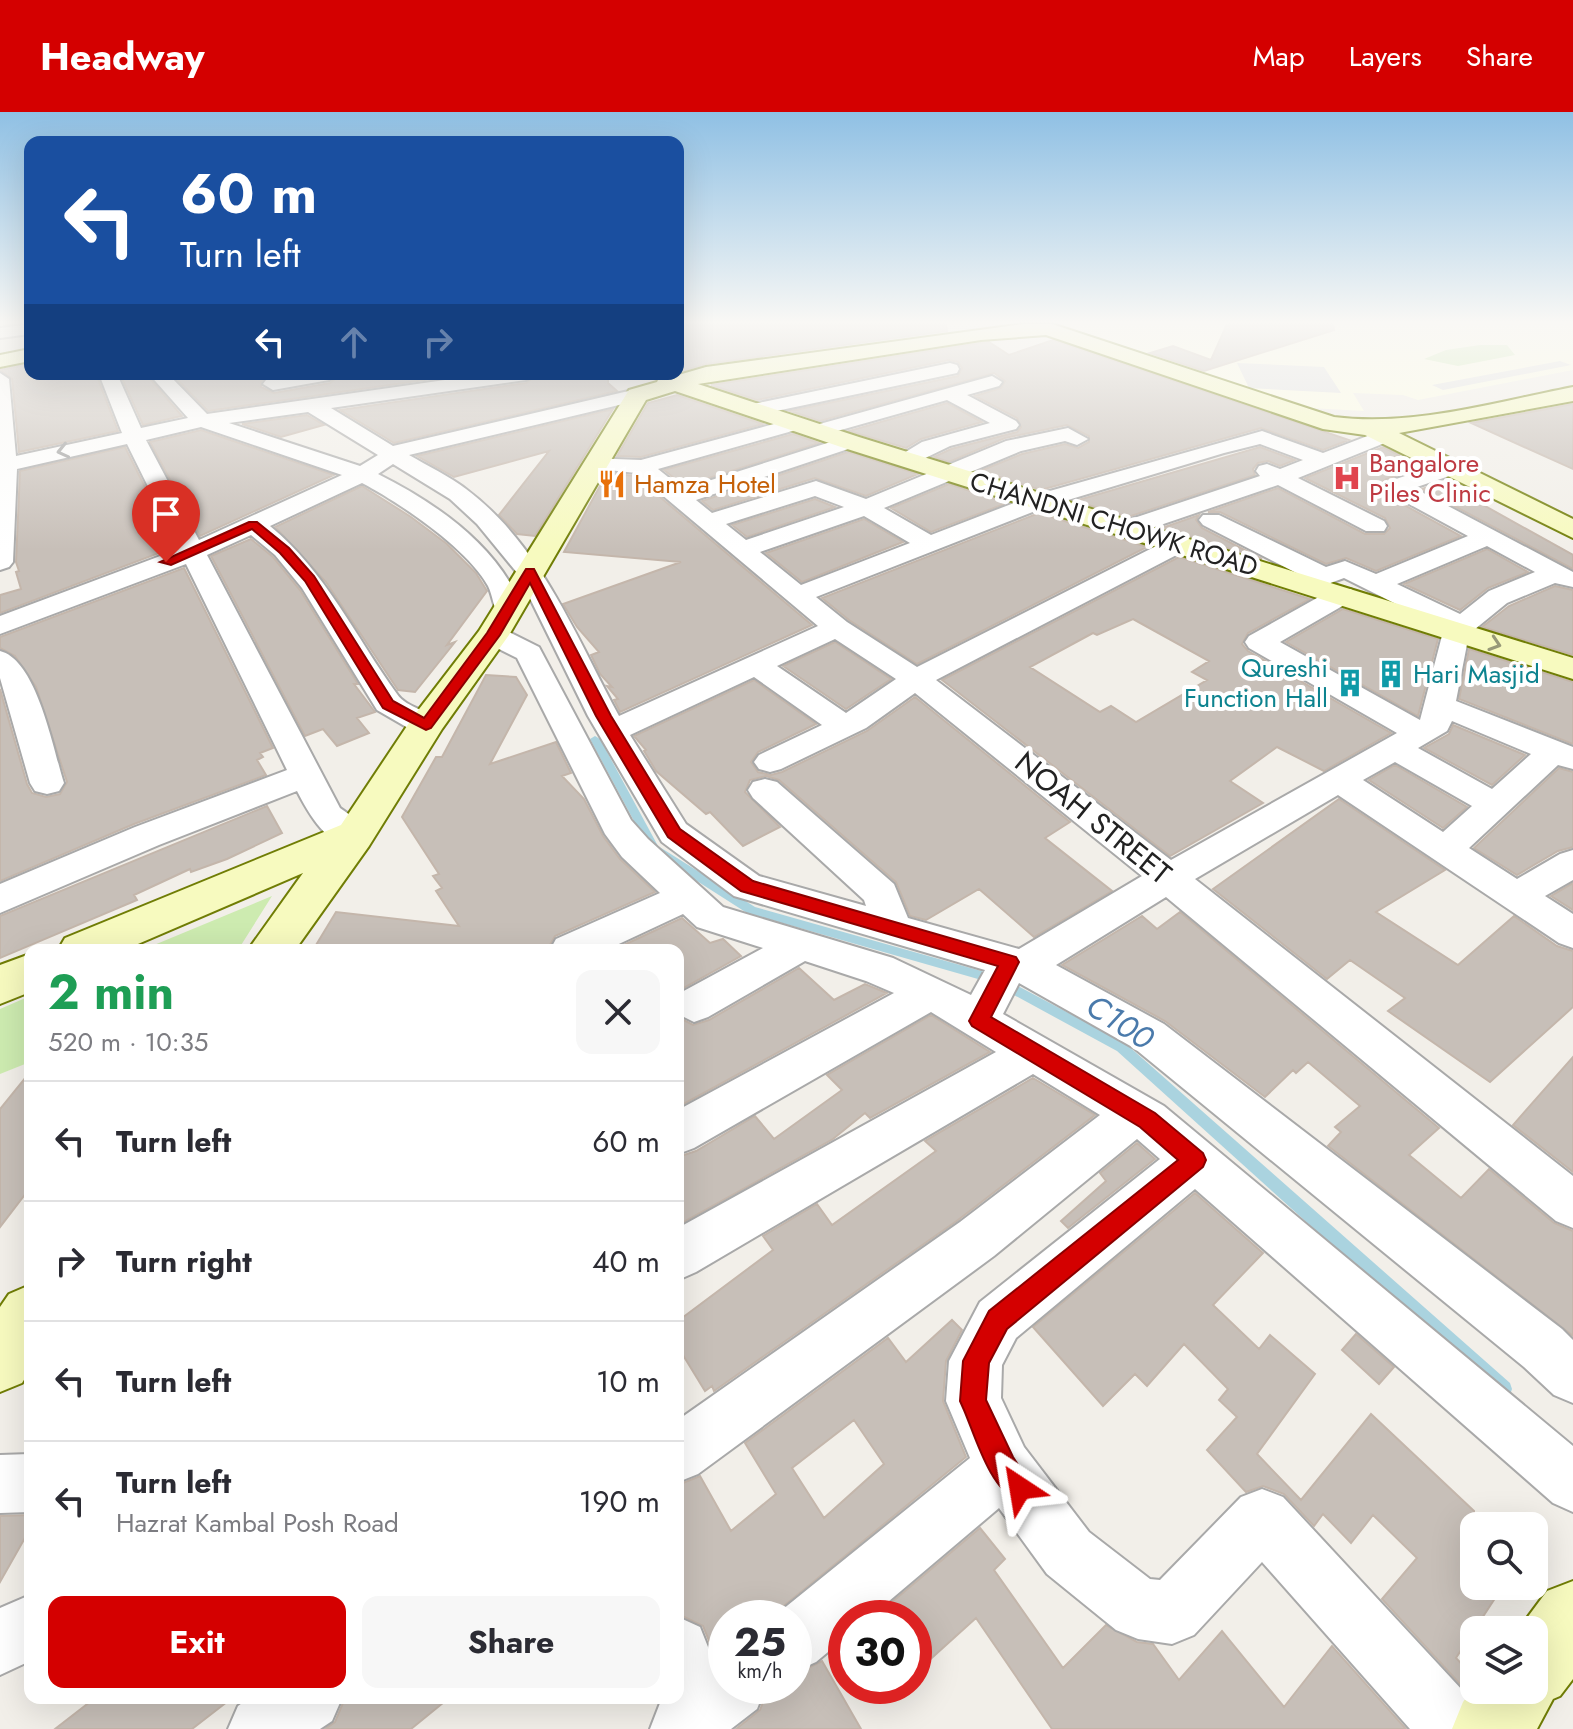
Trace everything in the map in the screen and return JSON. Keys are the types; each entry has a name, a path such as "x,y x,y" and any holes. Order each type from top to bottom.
{"street":[{"path":"0,562 3,465 1,399"},
{"path":"119,399 133,434 327,816 355,836"},
{"path":"182,399 196,414 362,474 404,496 461,540 500,584 501,622 529,653 617,826 635,848 710,917 879,969 931,992"},
{"path":"196,414 217,399"},
{"path":"3,465 133,434 196,414 345,399"},
{"path":"499,399 527,420"},
{"path":"0,594 0,626 194,552 362,474 406,447 527,420 593,399"},
{"path":"275,944 355,836 426,725 501,622 639,399"},
{"name":"CHANDNI CHOWK ROAD","path":"714,399 1459,629 1573,669"},
{"path":"753,410 801,399"},
{"path":"884,399 896,407"},
{"path":"598,463 642,467 924,399"},
{"path":"905,459 939,442 1009,425 960,399"},
{"path":"1256,399 1331,424 1378,433 1573,530"},
{"path":"1279,407 1332,415 1381,416 1484,399"},
{"path":"1128,528 1280,477 1378,433 1545,399"},
{"path":"310,404 458,494 485,519 530,572 612,731 674,833 747,886 892,928 1002,982 1149,1036 1531,1338 1573,1376"},
{"path":"798,595 1040,501 1262,437 1303,415"},
{"path":"742,550 866,507 1014,446 1068,434 1077,439"},
{"path":"1262,437 1322,460"},
{"path":"679,498 850,442"},
{"path":"727,445 768,468 783,470 816,488 866,507 929,544"},
{"path":"1217,448 1375,526"},
{"name":"NOAH STREET","path":"642,467 837,628 916,679 1573,1205"},
{"path":"1447,469 1395,487 1564,578"},
{"path":"709,522 816,488"},
{"path":"1348,535 1429,506"},
{"path":"1211,520 1325,577 1345,569 1459,629"},
{"path":"253,524 284,550 310,579 388,704 426,725"},
{"path":"1375,584 1487,537"},
{"path":"892,928 881,894 768,776 916,679 1179,544"},
{"path":"684,1130 931,992 1002,982 1168,878 1436,724 1459,629 1498,597 1564,578"},
{"path":"1274,679 1233,655 1342,595"},
{"path":"612,731 837,628"},
{"path":"1259,642 1407,740 1495,805"},
{"path":"0,660 15,677 47,783"},
{"path":"756,665 844,726"},
{"path":"1440,705 1565,754"},
{"path":"1446,849 1495,805 1565,754"},
{"path":"0,899 147,836 306,775"},
{"path":"1338,780 1573,933"},
{"path":"95,944 204,896 355,836"},
{"path":"1517,896 1573,863"},
{"path":"204,896 237,889 263,889 287,895 298,909"},
{"path":"583,944 687,896"},
{"path":"694,1005 801,945"},
{"path":"0,985 24,975"},
{"path":"1002,982 1033,1052 1136,1113 1195,1160 1573,1483"},
{"path":"684,1252 1033,1052"},
{"path":"684,1450 977,1239 1136,1113"},
{"path":"1195,1160 998,1320 976,1361 973,1401 1004,1467 1068,1553 1138,1608 1172,1613 1262,1518 1454,1729"},
{"path":"0,1361 24,1324"},
{"path":"812,1625 1004,1467"},
{"path":"0,1484 24,1483"},
{"path":"1548,1651 1573,1617"},
{"path":"0,1643 24,1629"},
{"path":"684,1662 705,1709"},
{"path":"261,1729 300,1704"},
{"path":"1490,1729 1509,1704"}],"shaded area":[{"path":"1283,399 1357,399 1364,411 1310,408"}],"green space":[{"path":"272,896 242,944 156,944"},
{"path":"24,999 24,1064 0,1074 0,1009"}],"building":[{"path":"14,399 106,399 118,431 19,452"},
{"path":"131,399 168,399 182,416 143,425"},
{"path":"197,399 288,399 208,411"},
{"path":"413,399 581,399 394,443 340,410"},
{"path":"661,399 690,399 763,424 641,457 617,456 648,403"},
{"path":"845,399 898,399 820,421 790,411"},
{"path":"982,399 1229,399 1349,440 1323,450 1261,428 1041,490 980,471 1022,454 1065,444 1078,448 1089,442 1089,436 1067,425 1005,438 949,462 934,457 951,449 1017,432 1021,427 1017,418"},
{"path":"947,403 982,422 921,439 906,448 849,431"},
{"path":"1573,404 1573,469 1471,423"},
{"path":"613,409 535,536 517,534 499,515 549,451 454,477 417,456"},
{"path":"307,415 324,425 281,437 242,424"},
{"path":"201,430 334,475 200,536 150,442"},
{"path":"793,434 819,443 684,486 664,470"},
{"path":"125,447 175,547 0,613 0,595 21,589 16,572 19,571 16,562 20,471"},
{"path":"1260,447 1295,460 1280,466 1268,461 1258,463 1253,469 1255,475 1128,517 1075,501"},
{"path":"1383,447 1399,455 1390,459 1417,469 1386,479 1381,485 1384,494 1461,536 1376,571 1346,558 1326,564 1220,512 1208,512 1278,488 1365,534 1384,534 1390,528 1385,518 1305,478"},
{"path":"848,452 918,474 866,496 815,478 713,510 702,501"},
{"path":"607,473 635,476 812,625 620,712 614,700 618,699 607,686 612,687 600,674 591,655 599,652 577,627 563,604 681,562 564,552"},
{"path":"1442,482 1573,555 1573,569 1422,489"},
{"path":"949,484 1007,503 931,532 891,508"},
{"path":"362,486 447,544 476,573 487,591 447,645 455,642 415,692 398,690 326,582 275,527"},
{"path":"815,499 835,507 747,537 732,525"},
{"path":"1039,513 1147,547 917,664 849,620 822,598"},
{"path":"1199,515 1196,520 1202,528 1262,559 1162,528"},
{"path":"864,519 903,542 802,582 766,553"},
{"path":"251,539 273,557 300,590 358,684 354,684 375,712 357,718 369,733 337,746 323,729 305,736 211,556"},
{"path":"1487,549 1528,572 1488,588 1460,610 1404,584"},
{"path":"1179,557 1310,599 1248,633 1242,644 1248,651 1391,733 1324,771 1277,747 1230,781 1263,803 1170,856 942,680","holes":["1133,619 1209,661 1192,672 1207,680 1136,722 1111,706 1100,712 1030,667 1093,633 1097,635"]},
{"path":"184,568 273,748 260,753 263,757 257,760 266,775 134,824 0,881 0,689 32,793 46,797 60,794 67,782 36,687 15,656 0,648 0,637"},
{"path":"1555,586 1573,590 1573,655 1482,627 1509,606"},
{"name":"Hari Masjid","path":"1343,609 1438,639 1418,716 1286,642"},
{"path":"835,642 891,679 846,709 783,666"},
{"path":"1469,649 1573,682 1573,744 1459,699"},
{"path":"486,675 516,677 527,695 490,764 556,742 571,773 562,776 584,799 603,836 620,859 655,892 555,936 550,944 317,944 336,912 459,926 436,891 442,888 433,876 439,874 402,817 436,757 442,757"},
{"path":"754,680 816,724 758,752 751,762 758,772 771,775 782,772 867,731 915,697 1070,822 1045,838 1112,891 1034,937 979,889 926,920 910,916 896,882 779,780 766,776 750,780 745,792 780,827 743,846 710,812 706,814 656,771 646,750 634,736"},
{"path":"1453,725 1525,755 1492,785 1424,748 1449,734"},
{"path":"1395,765 1467,807 1443,828 1369,780"},
{"path":"1559,768 1573,772 1573,847 1558,851 1517,875 1474,848"},
{"path":"1339,799 1445,870 1376,912 1458,965 1514,916 1557,946 1573,951 1573,1007 1490,1082 1388,1011 1405,998 1350,960 1327,979 1213,889"},
{"path":"267,806 282,833 227,859 191,872 190,869 134,895 137,900 33,944 24,944 24,948 0,958 0,916"},
{"path":"1573,883 1573,910 1551,896"},
{"path":"1180,912 1439,1128 1409,1155 1461,1198 1489,1169 1554,1223 1573,1231 1573,1336 1328,1146 1341,1132 1335,1127 1360,1106 1308,1062 1296,1073 1293,1070 1265,1097 1165,1021 1062,965 1142,916 1157,929"},
{"path":"682,918 710,943 723,939 741,956 684,988 684,944 626,944"},
{"path":"799,968 834,1000 865,984 887,993 684,1104 684,1020 693,1025 709,1020"},
{"path":"931,1015 990,1052 870,1118 865,1113 833,1139 684,1222 684,1155 755,1116 774,1139 842,1090 827,1075"},
{"path":"1573,1057 1573,1172 1513,1125"},
{"path":"1033,1078 1095,1115 958,1220 714,1391 712,1386 705,1391 684,1357 684,1317 773,1250 763,1236 817,1204 832,1225 936,1151 925,1141"},
{"path":"24,1079 24,1196 0,1227 0,1109"},
{"path":"1137,1143 1155,1159 1068,1228 1061,1221 1106,1181 1100,1173"},
{"path":"1195,1193 1263,1253 1213,1305 1259,1349 1270,1335 1315,1374 1257,1454 1301,1500 1371,1414 1474,1511 1460,1512 1460,1600 1494,1600 1483,1616 1460,1616 1460,1652 1456,1658 1460,1662 1460,1684 1382,1599 1417,1558 1373,1515 1351,1543 1323,1514 1314,1526 1284,1494 1263,1486 1246,1492 1207,1450 1237,1417 1219,1400 1228,1389 1184,1344 1147,1386 1135,1374 1103,1406 1033,1327"},
{"path":"952,1320 962,1330 946,1361 943,1401 966,1457 791,1600 708,1600 708,1638 703,1626 684,1617 684,1483 700,1476 731,1531 776,1494 745,1443 888,1338 906,1362","holes":["854,1420 884,1464 824,1518 792,1468"]},
{"path":"1356,1334 1394,1367 1379,1384 1342,1350"},
{"path":"24,1515 24,1540 0,1582 0,1516"},
{"path":"980,1528 1005,1559 994,1570 1063,1668 1106,1625 1137,1642 1153,1644 1179,1680 1222,1631 1284,1707 1332,1646 1406,1729 1052,1729 976,1618 932,1658 932,1600 894,1600"},
{"path":"822,1661 828,1671 828,1704 847,1704 861,1729 736,1729 760,1710 762,1704 812,1704 812,1666"},
{"path":"87,1704 224,1704 192,1729 55,1729"},
{"path":"342,1704 442,1704 411,1729 325,1729 335,1722"}],"waterway":[{"name":"C100","path":"595,739 654,848 751,910 995,979 1121,1047 1504,1389"}],"place":[{"name":"Bangalore Piles Clinic","path":"1347,478"},
{"name":"Hamza Hotel","path":"612,484"},
{"name":"Hari Masjid","path":"1391,674"},
{"name":"Qureshi Function Hall","path":"1350,683"}],"route":[{"path":"166,562 253,524 284,550 310,579 388,704 426,725 493,635 530,572 603,716 674,833 747,886 1009,962 979,1021 1148,1120 1195,1160 998,1320 976,1361 973,1401 1004,1467 1020,1488"}]}
